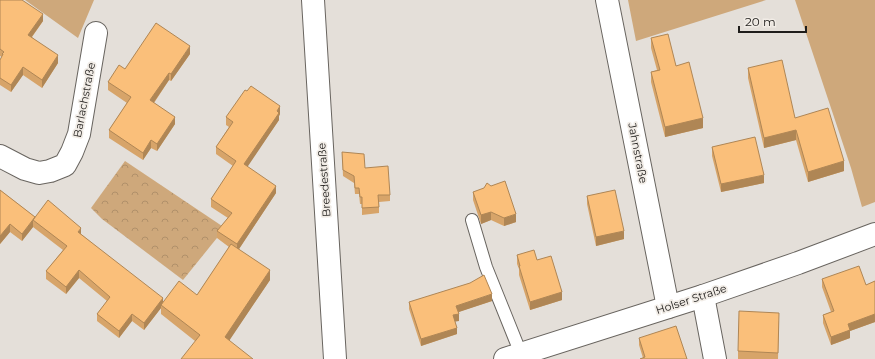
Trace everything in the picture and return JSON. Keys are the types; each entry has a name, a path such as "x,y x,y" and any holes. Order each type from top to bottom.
{"street":[{"name":"Breedestraße","path":"313,0 335,359"},
{"name":"Jahnstraße","path":"607,0 668,307"},
{"name":"Barlachstraße","path":"0,156 25,169 39,173 50,171 65,165 79,134 96,34"},
{"name":"Holser Straße","path":"513,356 703,296 875,234"},
{"path":"703,296 714,359"}],"lane":[{"path":"472,220 513,356"}],"green space":[{"path":"25,0 94,0 78,38"},
{"path":"628,0 766,0 636,41"},
{"path":"795,0 875,0 875,202 862,207 851,168"},
{"path":"125,161 225,228 183,280 102,219 91,208"}],"building":[{"path":"0,0 22,0 43,14 28,35 58,55 42,80 23,67 11,85 0,78 0,60 4,52 0,49"},
{"path":"156,23 190,46 171,74 169,73 150,100 175,117 157,144 151,140 143,153 109,130 131,97 108,82 119,65 125,69"},
{"path":"668,34 676,66 689,62 703,118 665,127 651,72 660,70 651,38"},
{"path":"782,60 795,118 828,108 844,161 808,172 796,130 764,138 748,68"},
{"path":"251,86 280,106 277,111 279,113 244,164 276,186 237,244 217,231 232,213 211,199 236,161 216,147 233,122 226,117 245,90 247,91"},
{"path":"755,137 764,175 721,184 712,147"},
{"path":"342,152 364,154 365,168 388,166 390,195 378,195 379,207 362,208 362,197 360,197 359,188 355,188 354,176 343,170"},
{"path":"505,181 516,214 504,218 491,212 481,215 473,192 484,188 487,183 491,186"},
{"path":"0,190 35,217 22,234 10,224 0,236"},
{"path":"615,190 624,231 596,237 587,196"},
{"path":"48,200 81,228 78,232 163,298 144,323 132,314 119,331 97,314 110,297 79,270 66,287 46,271 67,246 33,220"},
{"path":"231,244 270,270 225,337 253,359 181,359 200,335 161,305 179,281 197,295"},
{"path":"534,250 537,260 551,256 562,292 530,302 517,255"},
{"path":"859,266 866,285 875,281 875,314 848,324 850,330 831,337 823,315 834,311 822,279"},
{"path":"484,275 492,294 456,306 459,314 453,315 457,328 421,339 409,302 470,283"},
{"path":"739,311 779,313 778,353 738,351"},
{"path":"676,326 687,359 640,359 645,357 639,338"}]}
